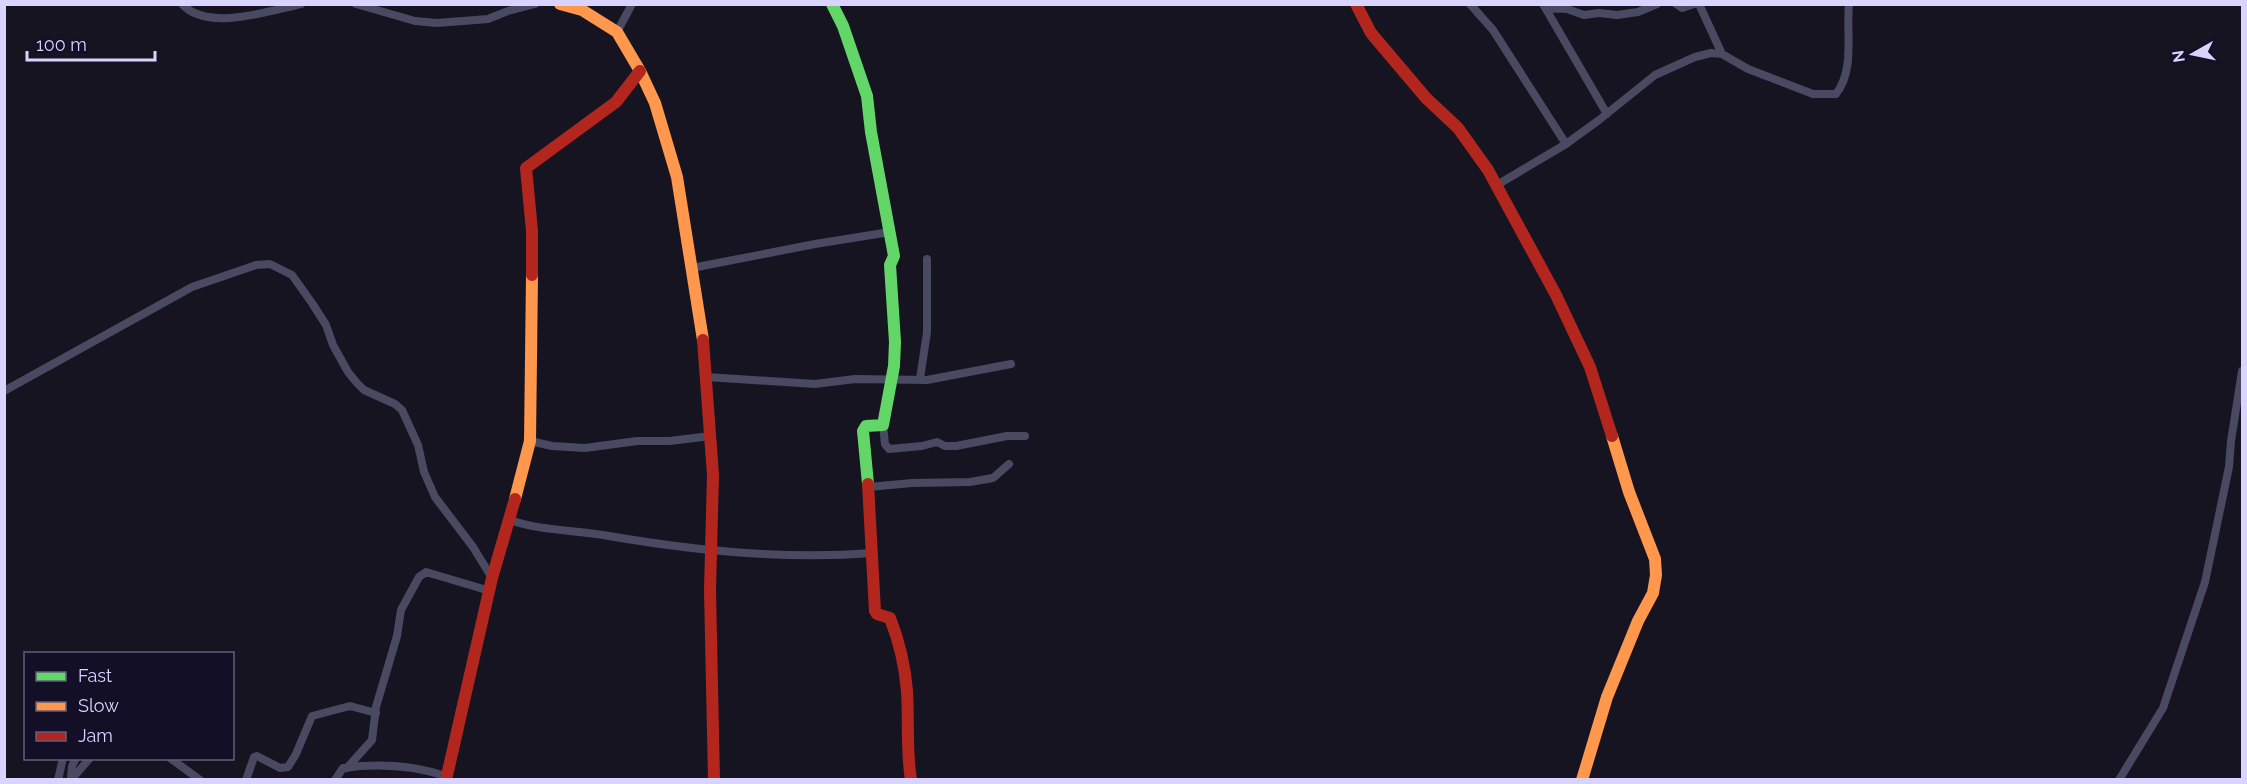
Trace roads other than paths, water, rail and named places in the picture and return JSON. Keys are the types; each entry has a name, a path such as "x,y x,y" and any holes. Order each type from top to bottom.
{"street":[{"path":"182,4 195,14 217,18 235,18 301,4"},
{"path":"356,4 415,21 437,22 488,19 535,4"},
{"path":"560,4 582,10 617,32 640,71 661,120 671,152 702,327 713,475 710,590 714,780"},
{"path":"617,32 632,4"},
{"path":"832,4 846,34 867,96 894,256 891,265 895,342 892,379 883,425 885,444 889,449 938,442 945,446 956,446 1007,436 1025,436"},
{"path":"1356,4 1371,33 1426,98 1458,128 1497,185 1556,295 1590,367 1625,481 1655,559 1656,575 1653,593 1638,621 1607,696 1582,780"},
{"path":"1470,4 1494,30 1566,144"},
{"path":"1545,6 1567,9 1584,15 1599,13 1617,15 1638,12 1657,4"},
{"path":"1677,4 1682,8 1694,4"},
{"path":"1699,4 1722,54"},
{"path":"1497,185 1566,144 1655,75 1711,52 1722,54 1748,69 1813,94 1836,94 1845,73 1849,40 1847,23 1849,4"},
{"path":"1545,6 1607,114"},
{"path":"335,780 343,768 389,764 424,769 446,778 492,578 510,520 530,441 532,231 526,168 616,102 640,71"},
{"path":"692,268 890,232"},
{"path":"920,379 927,322 927,260"},
{"path":"4,391 192,287 256,265 270,264 292,275 326,326 338,354 357,383 364,390 395,404 402,410 418,445 424,472 435,497 473,547 492,578"},
{"path":"706,376 815,384 855,379 935,378 1011,364"},
{"path":"2119,780 2163,708 2205,582 2229,467 2242,371"},
{"path":"883,425 866,426 863,431 869,487 873,553 872,578 875,611 877,614 890,618 907,690 906,715 911,780"},
{"path":"530,441 552,446 585,448 637,441 670,441 710,436"},
{"path":"869,487 912,483 970,482 993,478 1009,464"},
{"path":"510,520 531,526 712,551 748,554 873,553"},
{"path":"347,768 372,740 376,713 397,636 401,610 419,578 426,572 490,591"},
{"path":"246,780 254,757 257,756 280,768 288,767 312,716 350,706 376,713"},
{"path":"58,780 63,760"},
{"path":"71,779 72,766 75,760"},
{"path":"71,779 89,760"},
{"path":"171,760 200,780"}]}
